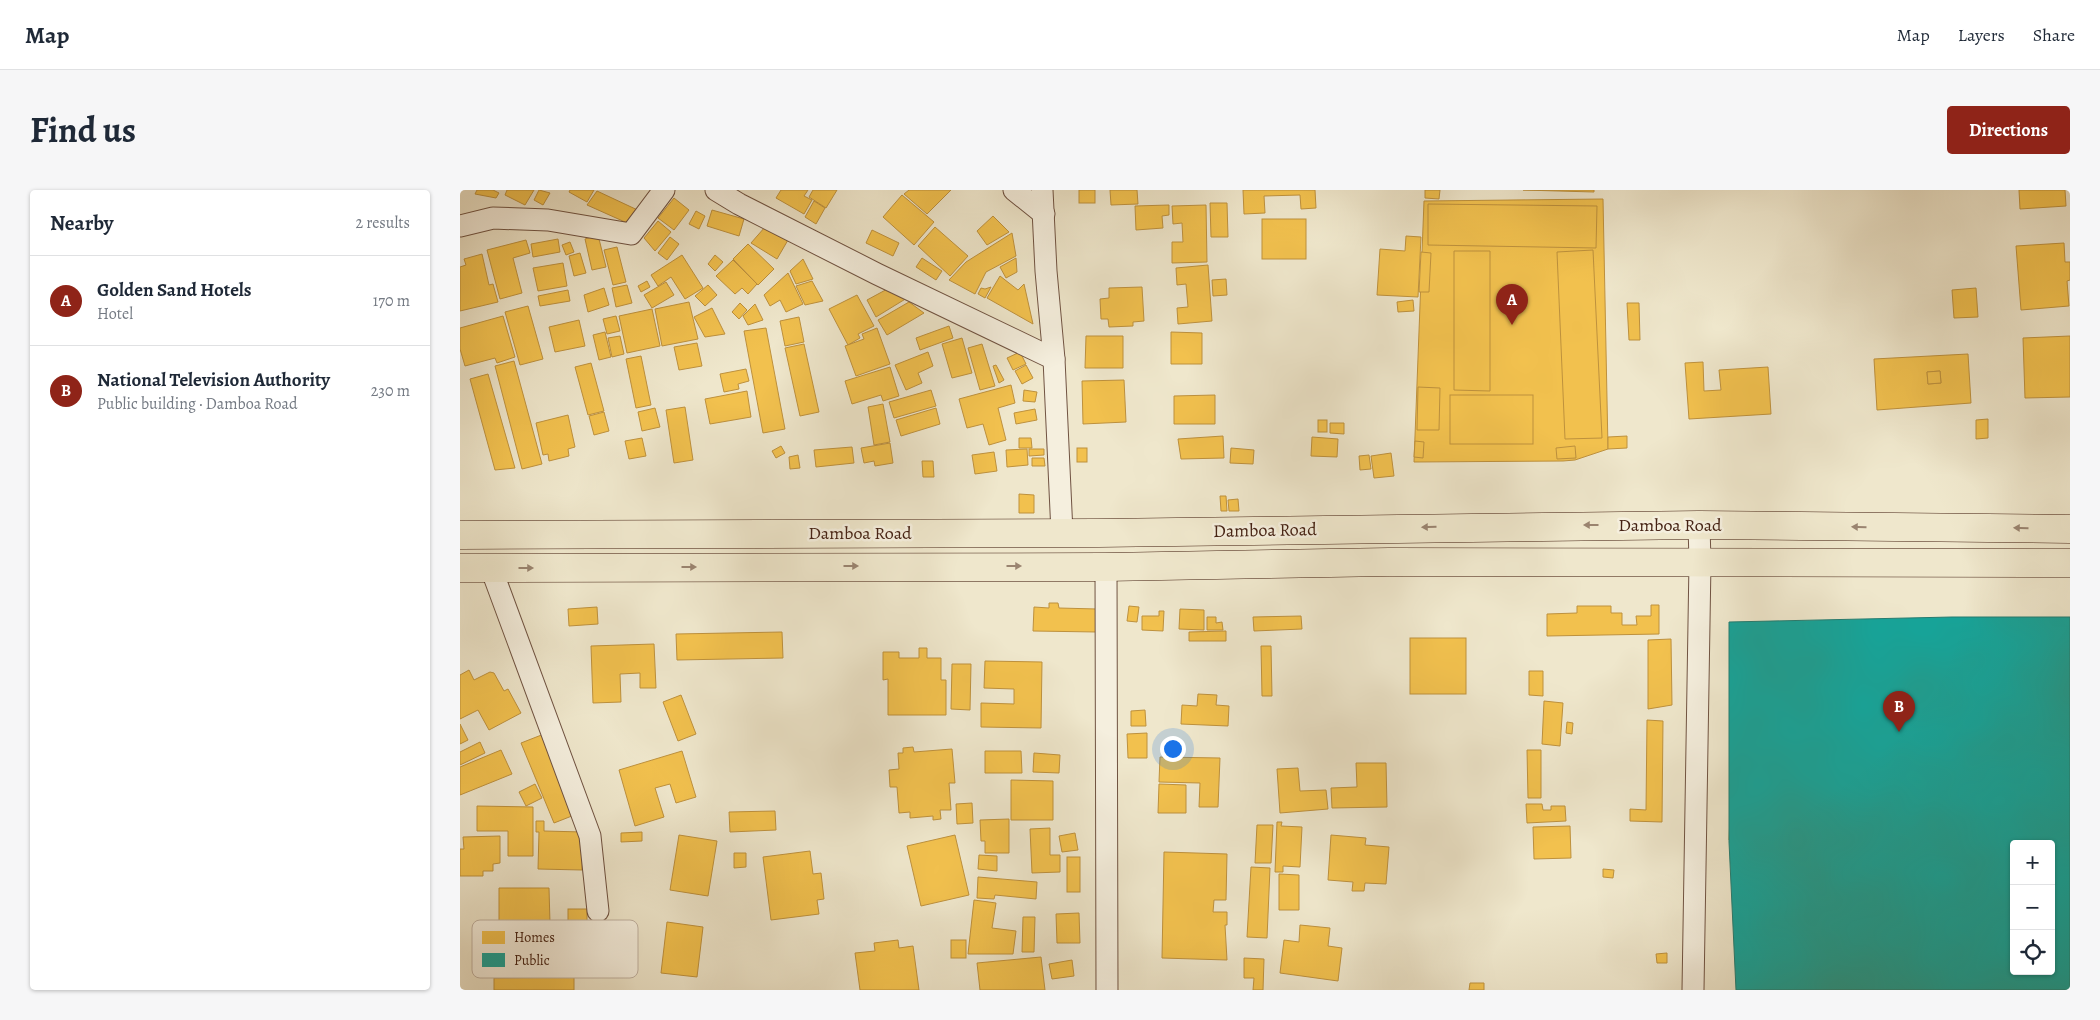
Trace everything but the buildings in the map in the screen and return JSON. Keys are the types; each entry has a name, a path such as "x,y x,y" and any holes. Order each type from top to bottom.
{"main road":[{"name":"Damboa Road","path":"460,535 1062,533 1698,525 2070,529"},
{"name":"Damboa Road","path":"460,568 1106,567 1389,562 2070,563"}],"street":[{"path":"460,226 494,218 548,220 631,234 664,190"},
{"path":"716,190 739,204 877,274 1054,360"},
{"path":"1014,190 1044,214"},
{"path":"1042,190 1046,272 1054,360 1062,533"},
{"path":"1693,990 1700,562 1698,525"},
{"path":"1106,567 1107,990"},
{"path":"491,568 590,836 598,911"}],"place":[{"name":"Golden Sand Hotels","path":"1512,325"},
{"name":"National Television Authority","path":"1899,732"}]}
